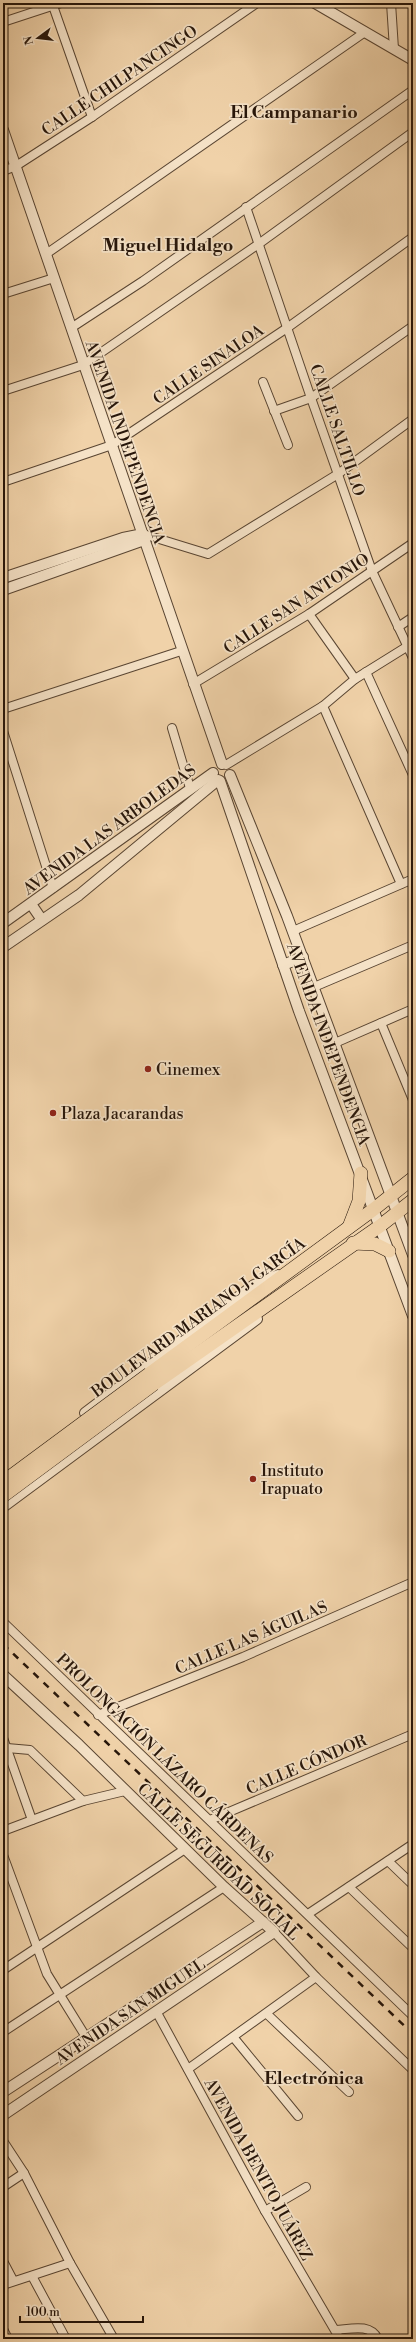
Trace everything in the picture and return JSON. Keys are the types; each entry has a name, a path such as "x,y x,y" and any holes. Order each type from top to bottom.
{"main road":[{"path":"349,1228 359,1201 361,1173"},
{"name":"BOULEVARD MARIANO J. GARCÍA","path":"3,1496 151,1379 413,1178"},
{"name":"BOULEVARD MARIANO J. GARCÍA","path":"3,1482 151,1379 299,1282 353,1243 380,1226 413,1200"},
{"path":"353,1243 375,1244 389,1251"}],"street":[{"name":"CALLE CHILPANCINGO","path":"3,171 16,166 92,117 257,3"},
{"path":"315,3 413,60"},
{"path":"390,3 394,49"},
{"path":"3,22 56,4 92,117"},
{"path":"46,254 365,32"},
{"path":"71,328 143,281 246,207 412,94"},
{"name":"AVENIDA INDEPENDENCIA","path":"3,130 83,365 147,537 193,684 224,764"},
{"path":"3,391 83,365 260,243 413,132"},
{"name":"CALLE SALTILLO","path":"246,207 260,243 311,398 372,571 413,658"},
{"name":"CALLE SINALOA","path":"3,482 112,445 288,328 413,237"},
{"path":"3,294 54,278"},
{"path":"274,411 311,398 413,326"},
{"path":"263,382 288,445"},
{"path":"3,578 147,537 208,554 338,474 413,419"},
{"path":"3,590 147,537"},
{"name":"CALLE SAN ANTONIO","path":"193,684 309,614 413,543"},
{"path":"309,614 355,679"},
{"path":"398,627 413,617"},
{"path":"224,764 229,768 230,775 224,781 217,778 215,766 224,764 323,706 355,679 408,646"},
{"path":"3,709 182,651"},
{"path":"366,672 413,775"},
{"path":"323,706 401,884"},
{"path":"172,728 190,788"},
{"path":"3,730 54,888"},
{"name":"AVENIDA INDEPENDENCIA","path":"230,775 293,931 412,1251"},
{"name":"AVENIDA INDEPENDENCIA","path":"217,778 282,965 361,1173 413,1316"},
{"name":"AVENIDA LAS ARBOLEDAS","path":"3,923 54,888 190,788 217,778"},
{"name":"AVENIDA LAS ARBOLEDAS","path":"3,947 79,895 217,778"},
{"path":"244,855 260,848"},
{"path":"293,931 413,879"},
{"path":"31,904 42,920"},
{"path":"314,987 413,945"},
{"path":"282,965 303,958"},
{"path":"335,1043 413,1009"},
{"path":"381,1023 413,1100"},
{"path":"3,1477 254,1285 293,1269"},
{"path":"3,1507 276,1305 299,1282"},
{"path":"92,1408 104,1416 107,1430"},
{"name":"CALLE LAS ÁGUILAS","path":"98,1716 243,1657 413,1582"},
{"name":"PROLONGACIÓN LÁZARO CÁRDENAS","path":"3,1622 98,1716 210,1820 413,2016"},
{"name":"CALLE SEGURIDAD SOCIAL","path":"3,1675 80,1745 224,1887 274,1932 316,1977 413,2070"},
{"name":"CALLE CÓNDOR","path":"210,1820 413,1734"},
{"path":"3,1738 32,1820"},
{"path":"7,1748 30,1750 83,1800"},
{"path":"3,1830 83,1800 125,1791"},
{"path":"308,1914 413,1844"},
{"path":"3,1970 37,1949 185,1849"},
{"path":"3,1855 47,1974 86,2037"},
{"path":"388,1861 413,1885"},
{"path":"3,2032 224,1887"},
{"path":"349,1887 413,1948"},
{"name":"AVENIDA SAN MIGUEL","path":"3,2092 263,1922"},
{"name":"AVENIDA SAN MIGUEL","path":"3,2115 274,1932"},
{"path":"188,2069 234,2038 316,1977"},
{"name":"AVENIDA BENITO JUÁREZ","path":"156,2011 265,2211 340,2339"},
{"path":"267,2014 349,2092"},
{"path":"234,2038 298,2116"},
{"path":"3,2141 24,2173 70,2263 114,2339"},
{"path":"3,2187 24,2173"},
{"path":"265,2211 306,2187"},
{"path":"3,2261 13,2280"},
{"path":"3,2285 13,2280 32,2276 70,2263"},
{"path":"32,2276 66,2339"},
{"path":"336,2330 366,2328 371,2330 378,2339"}],"railway":[{"path":"3,1644 413,2034"}],"place":[{"name":"Cinemex","path":"148,1069"},
{"name":"Plaza Jacarandas","path":"53,1113"},
{"name":"Instituto Irapuato","path":"253,1479"}],"district":[{"name":"El Campanario","path":"294,112"},
{"name":"Miguel Hidalgo","path":"168,245"},
{"name":"Electrónica","path":"314,2078"}]}
